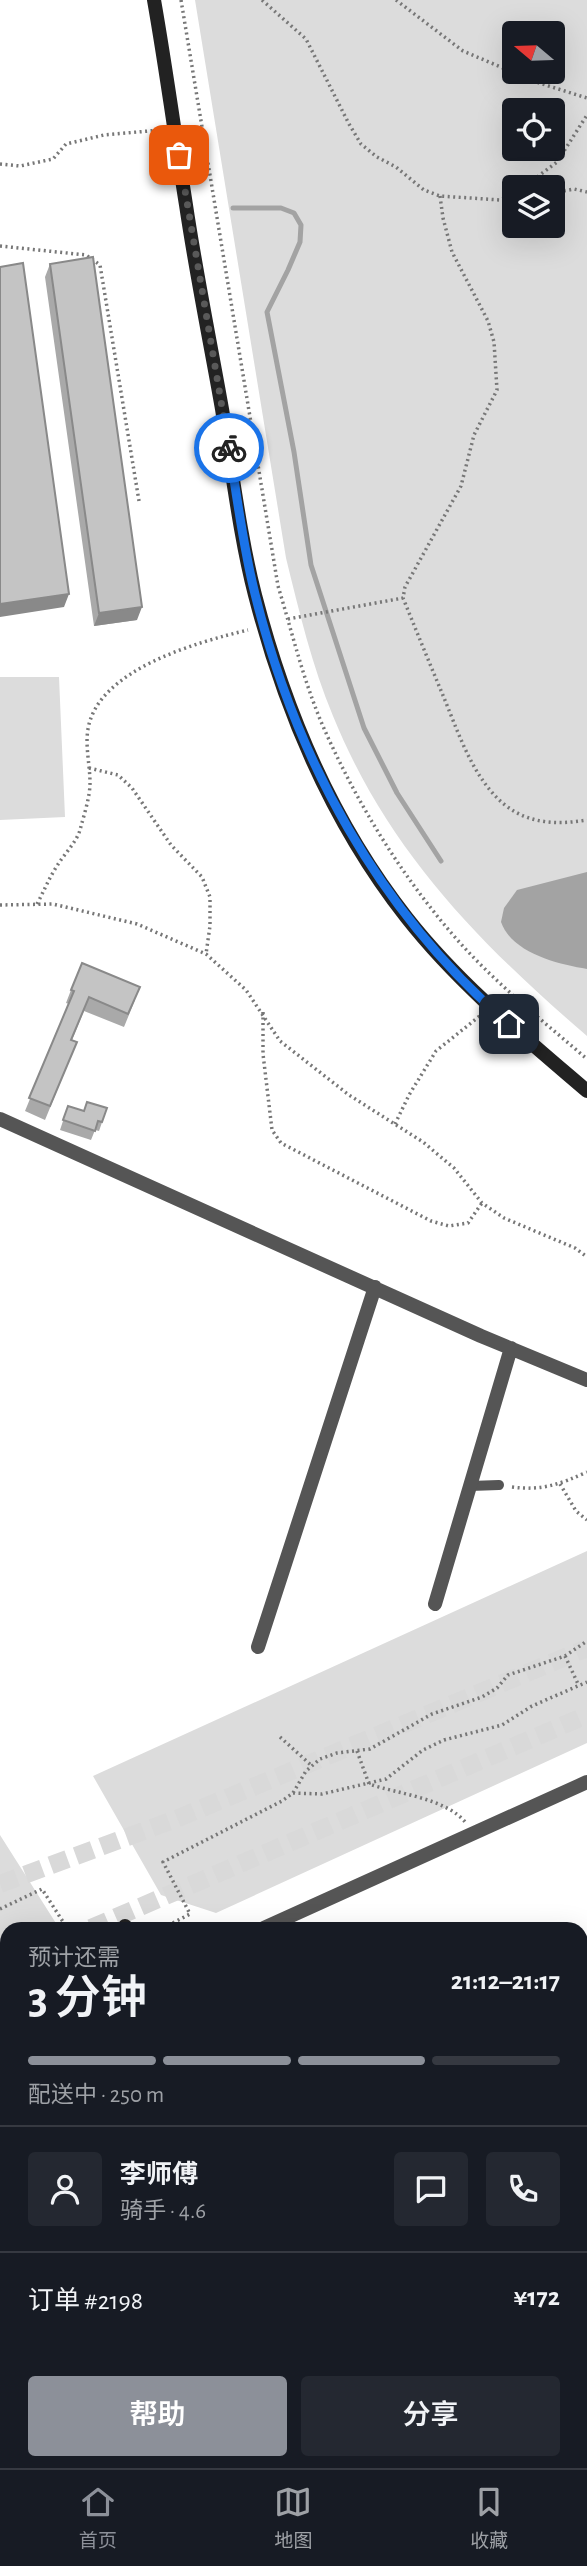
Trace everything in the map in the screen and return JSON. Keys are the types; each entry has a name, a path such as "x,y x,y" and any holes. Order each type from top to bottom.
{"street":[{"path":"154,0 186,207 247,551 273,662 299,732 330,798 363,856 406,917 444,962 490,1007 587,1091"},
{"path":"0,1119 587,1380"},
{"path":"258,1647 375,1287"},
{"path":"435,1604 511,1348"},
{"path":"277,1922 587,1782"}],"lane":[{"path":"470,1486 499,1485"}],"path":[{"path":"181,0 278,586 297,654 321,722 384,843 426,902 462,946 587,1059"},
{"path":"262,0 306,38 361,144 424,190 440,196 502,199"},
{"path":"396,0 463,51 536,82 587,99"},
{"path":"540,175 557,162 587,115"},
{"path":"0,164 20,166 53,159 66,144 104,135 175,129"},
{"path":"565,191 574,189 587,192"},
{"path":"440,196 452,253 488,321 494,342 497,390 474,435 461,486 405,587 403,598 461,738 486,783 505,804 521,815 545,823 567,824 587,820"},
{"path":"0,246 86,255 100,265 139,501"},
{"path":"288,619 403,598"},
{"path":"37,904 56,867 79,833 90,786 87,732 91,715 111,688 165,656 197,643 264,626"},
{"path":"89,768 118,775 132,788 171,845 202,877 210,897 206,954"},
{"path":"0,905 53,904 136,924 206,954 246,990 280,1041 349,1095 423,1142 454,1168 482,1203 503,1217 575,1248 587,1257"},
{"path":"395,1124 436,1051 490,1007"},
{"path":"263,1012 263,1054 272,1130 281,1143 431,1221 449,1226 468,1223 482,1203"},
{"path":"499,1485 533,1490 560,1484 587,1472"},
{"path":"560,1484 576,1511 587,1520"},
{"path":"175,1922 190,1914 163,1862 223,1833 293,1793 306,1772 320,1759 337,1753 370,1749 432,1714 482,1697 497,1688 508,1675 565,1656 587,1641"},
{"path":"565,1656 579,1686"},
{"path":"293,1793 322,1794 386,1779 423,1750 444,1740 502,1726 532,1706 587,1682"},
{"path":"280,1737 312,1766"},
{"path":"357,1751 369,1784"},
{"path":"369,1784 437,1803 459,1814 474,1832"},
{"path":"0,1909 42,1889 63,1922"}],"shaded area":[{"path":"195,0 587,0 587,1036 509,966 440,892 409,852 355,765 325,697 306,638 286,558"},
{"path":"0,677 59,677 65,817 0,820"},
{"path":"587,872 587,969 537,955 515,942 507,933 501,922 504,908 517,890"},
{"path":"587,1551 587,1743 216,1913 161,1895 93,1776"},
{"path":"0,1835 55,1922 0,1922"}],"building":[{"path":"93,257 142,607 99,613 50,264"},
{"path":"23,263 69,594 0,604 0,267"},
{"path":"82,963 140,987 128,1014 89,997 71,1040 77,1042 50,1106 29,1098 74,991 71,990"},
{"path":"87,1102 107,1108 95,1131 63,1120 68,1106 84,1111"}],"waterway":[{"path":"233,208 281,208 294,213 301,225 300,242 267,312 294,452 311,565 364,728 397,793 441,861"}],"tunnel":[{"path":"0,1884 176,1819 587,1648"},
{"path":"105,1922 587,1715"}],"way so far":[{"path":"179,155 229,448"}],"route":[{"path":"229,448 254,592 273,662 299,732 330,798 363,856 406,917 444,962 509,1024"}]}
